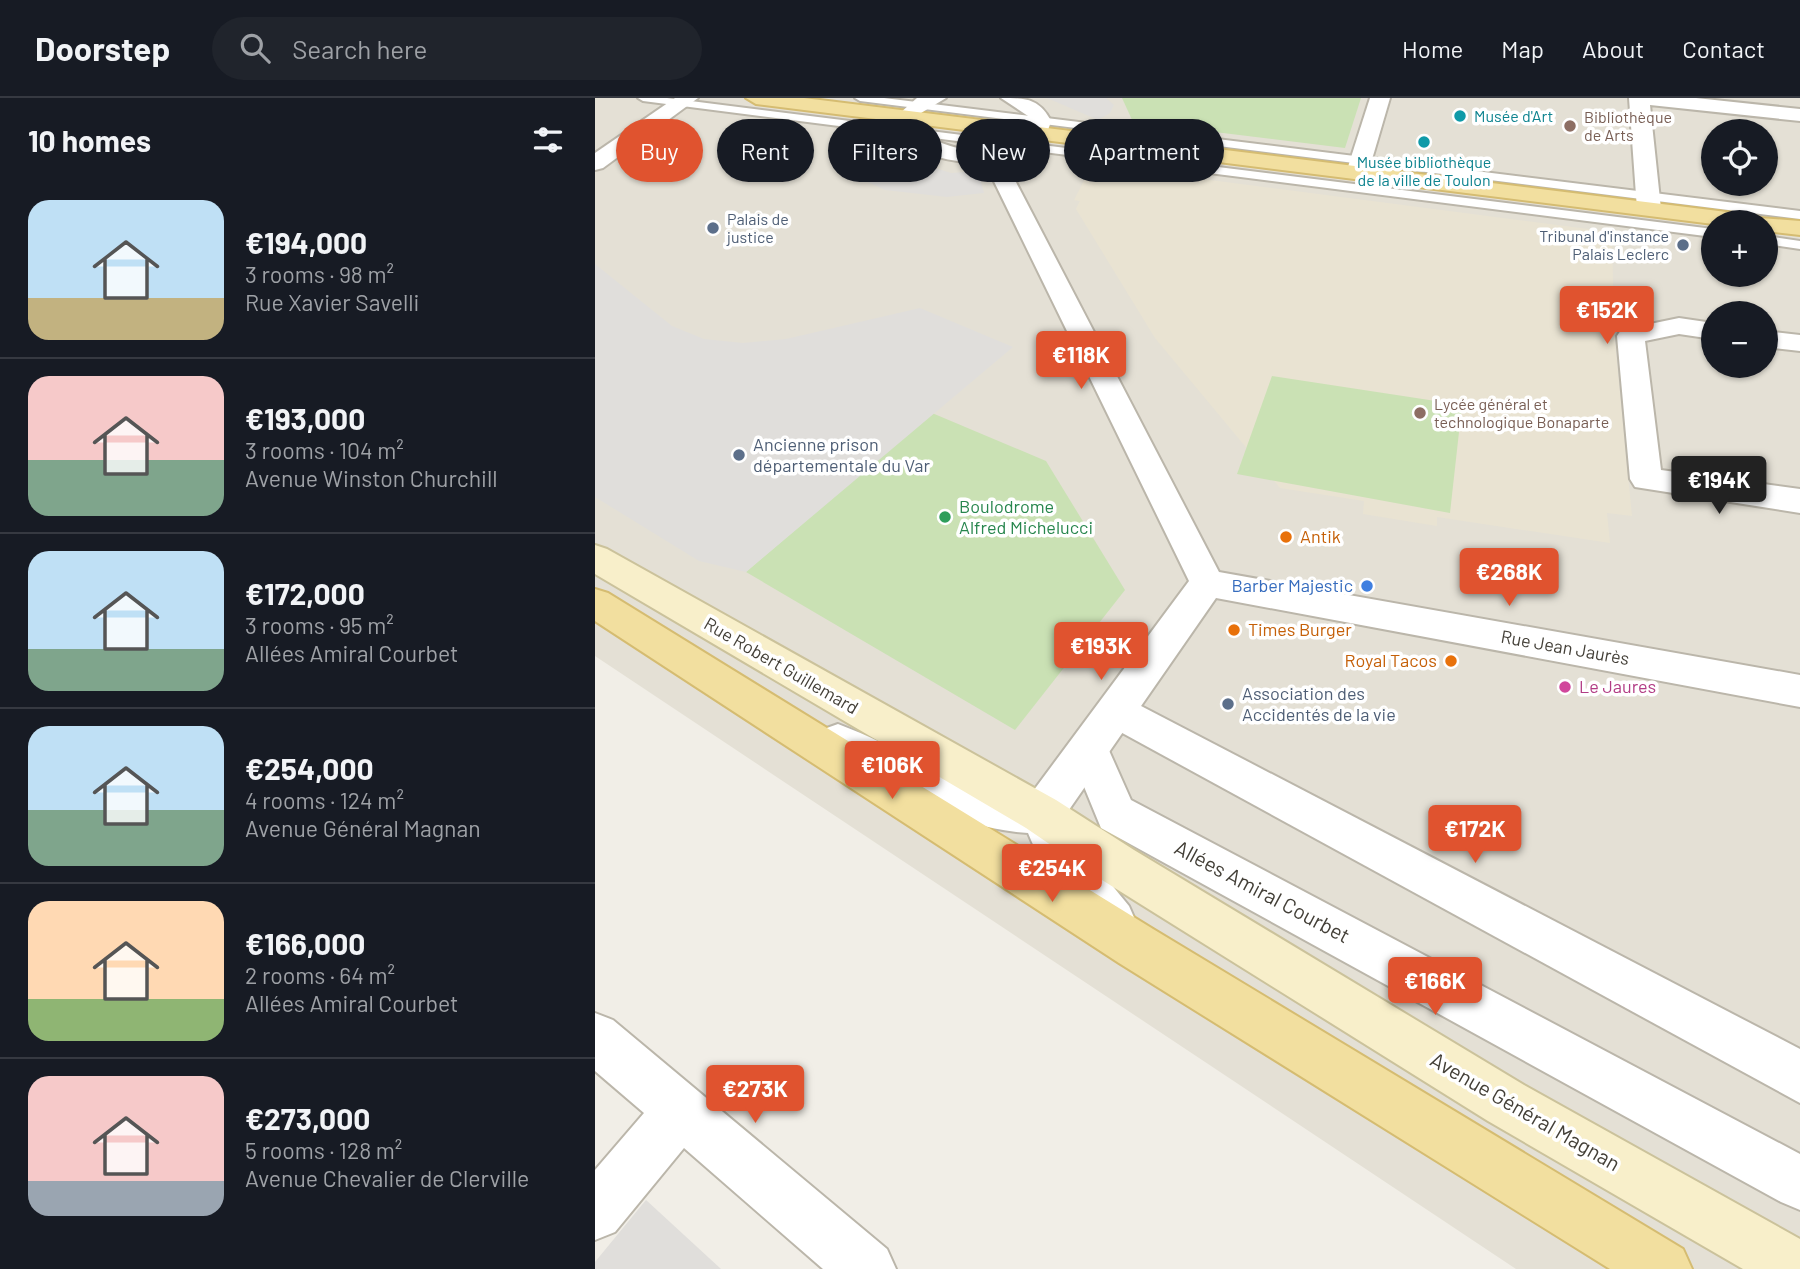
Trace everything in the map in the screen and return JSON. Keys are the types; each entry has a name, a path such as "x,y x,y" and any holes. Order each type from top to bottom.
{"main road":[{"path":"756,98 956,124"},
{"path":"1050,135 1359,167 1648,203 1701,213"},
{"path":"1778,225 1800,228"},
{"name":"Rue Robert Guillemard","path":"595,558 1041,814"},
{"path":"595,603 763,707 1136,946 1663,1268"},
{"name":"Avenue Général Magnan","path":"1041,814 1118,865 1506,1103 1798,1269"}],"street":[{"path":"909,118 936,98"},
{"path":"1011,98 1037,111 1036,119"},
{"path":"1359,167 1380,98"},
{"path":"1648,203 1639,98 1800,115"},
{"path":"597,160 685,101"},
{"path":"1005,182 1207,583 1118,711 1041,814"},
{"path":"1701,329 1679,326 1631,336 1646,479 1800,501"},
{"path":"1778,341 1800,344"},
{"name":"Rue Jean Jaurès","path":"1207,583 1800,691"},
{"path":"763,707 961,799 1004,812 1041,814"},
{"path":"1118,711 1800,1077"},
{"name":"Allées Amiral Courbet","path":"1089,750 1116,814 1800,1183"},
{"path":"1041,814 1056,849 1080,887 1136,946"},
{"path":"595,1038 867,1269"},
{"path":"595,1212 681,1110"}],"lane":[{"path":"643,98 909,118"},
{"path":"860,98 909,118"},
{"path":"1050,135 1701,231"},
{"path":"1648,203 1800,215"},
{"path":"1778,241 1800,244"}],"shaded area":[{"path":"595,98 1800,98 1800,1269 1516,1269 595,656"},
{"path":"1047,98 1106,98 1114,105 1110,113 1096,119"},
{"path":"942,170 956,173 956,182 981,182 984,193 947,197 885,190 868,182 942,182"},
{"name":"Lycée général et technologique Bonaparte","path":"1083,182 1224,182 1612,232 1614,333 1632,516 1607,513 1610,543 1437,517 1437,526 1363,514 1364,501 1280,488 1155,338 1076,209 1080,201 1074,200"},
{"name":"Ancienne prison départementale du Var","path":"595,264 672,326 704,339 743,343 786,339 920,308 1013,347 746,572 699,561 595,497"},
{"path":"646,1200 721,1269 595,1269 595,1262"}],"green space":[{"path":"1122,98 1361,98 1345,148 1224,133 1224,119 1132,119"},
{"path":"1272,376 1462,405 1450,513 1237,474"},
{"name":"Boulodrome Alfred Michelucci","path":"932,413 1046,461 1125,590 1015,730 746,572"}],"place":[{"name":"Musée d'Art","path":"1460,116"},
{"name":"Bibliothèque de Arts","path":"1570,126"},
{"name":"Musée bibliothèque de la ville de Toulon","path":"1424,142"},
{"name":"Palais de justice","path":"713,228"},
{"name":"Tribunal d'instance Palais Leclerc","path":"1683,245"},
{"name":"Lycée général et technologique Bonaparte","path":"1420,413"},
{"name":"Ancienne prison départementale du Var","path":"739,455"},
{"name":"Boulodrome Alfred Michelucci","path":"945,517"},
{"name":"Antik","path":"1286,537"},
{"name":"Barber Majestic","path":"1367,586"},
{"name":"Times Burger","path":"1234,630"},
{"name":"Royal Tacos","path":"1451,661"},
{"name":"Le Jaures","path":"1565,687"},
{"name":"Association des Accidentés de la vie","path":"1228,704"}]}
